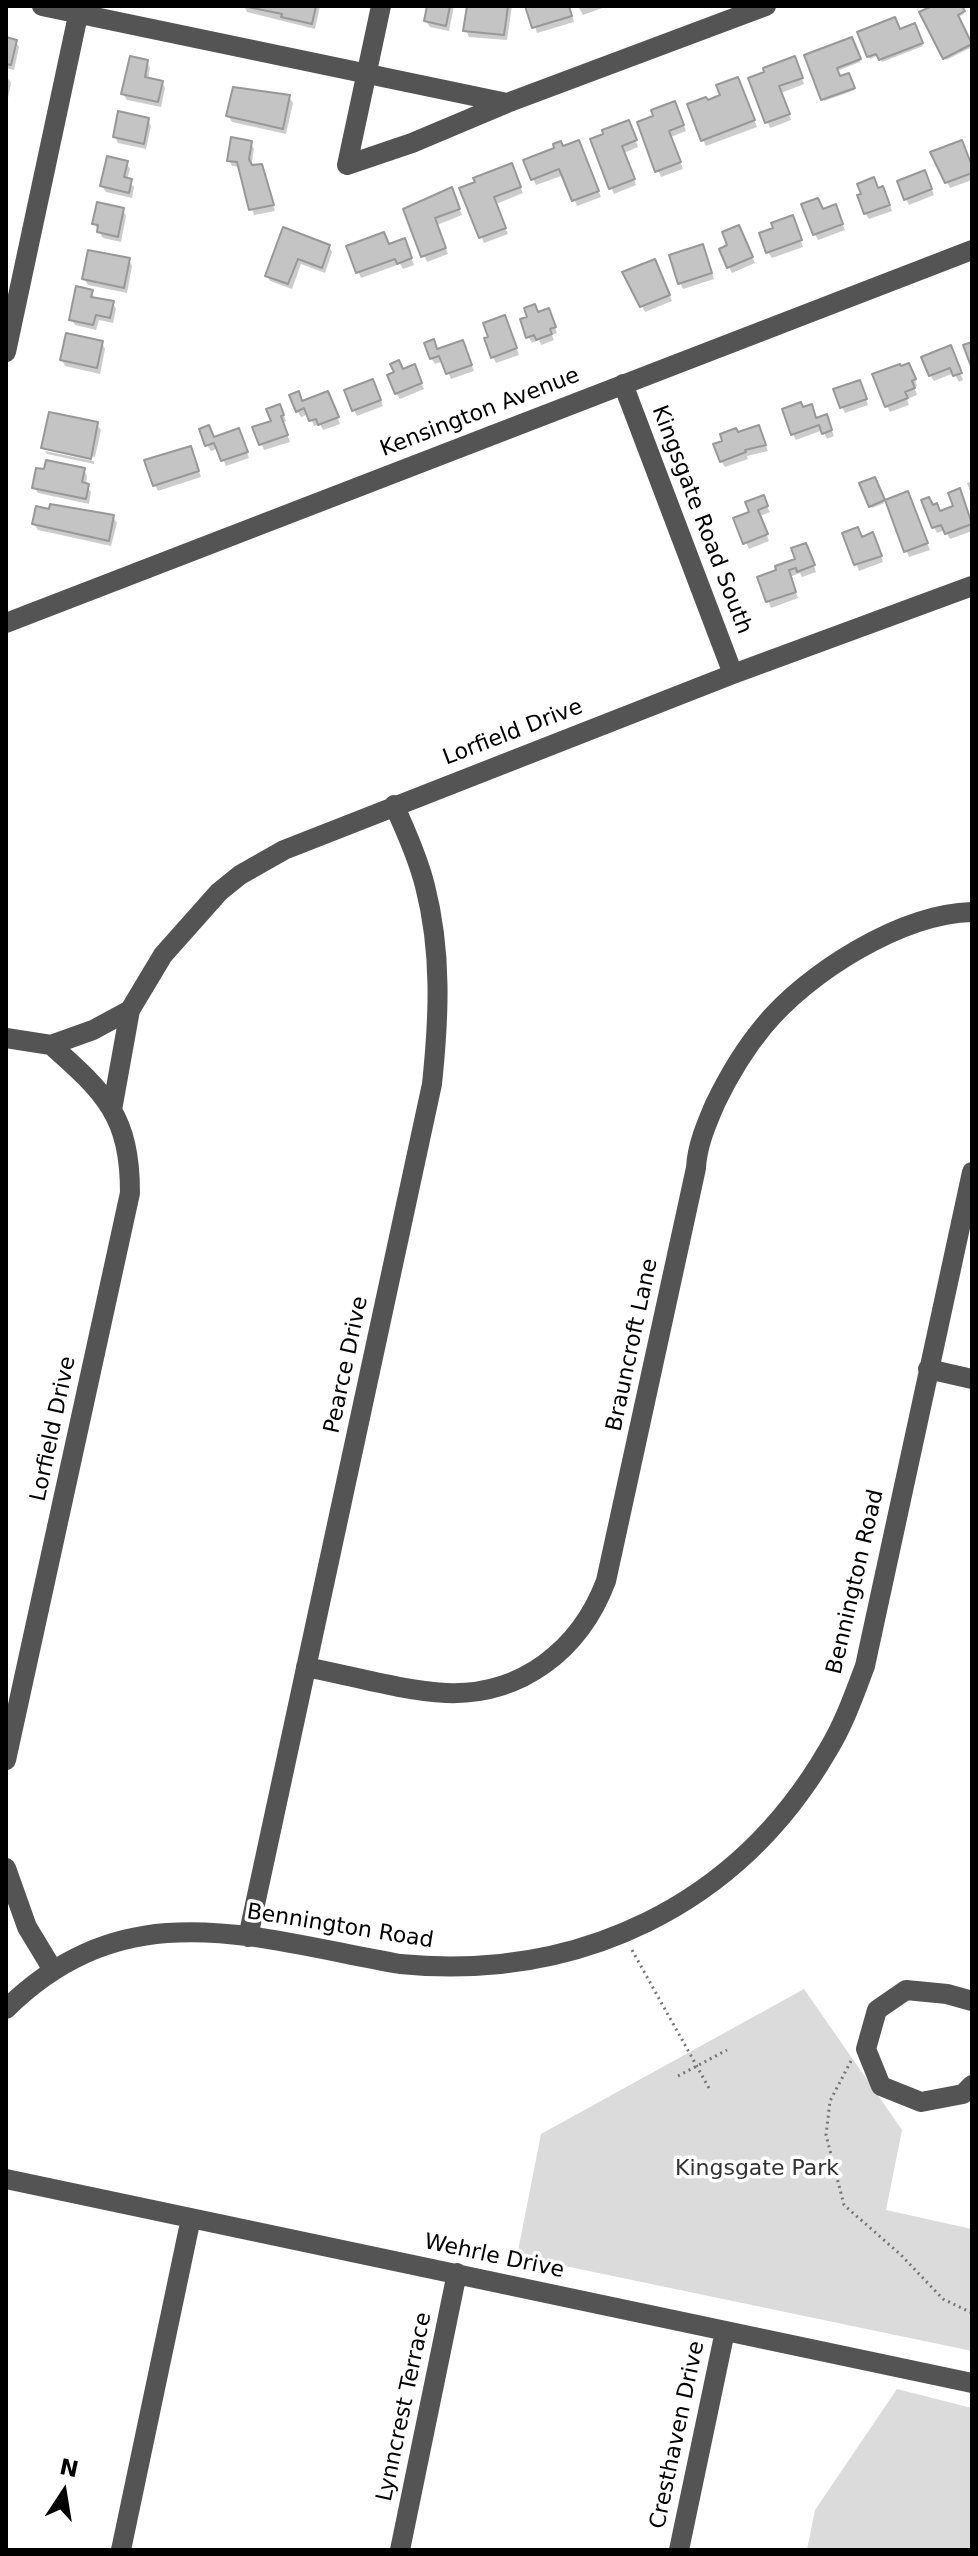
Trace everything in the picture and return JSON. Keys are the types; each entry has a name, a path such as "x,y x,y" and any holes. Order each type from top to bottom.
{"street":[{"path":"42,6 79,10 507,103"},
{"path":"381,6 347,165 412,143 507,103 766,6"},
{"path":"6,352 79,10"},
{"name":"Kensington Avenue","path":"6,623 972,250"},
{"name":"Kingsgate Road South","path":"623,384 733,674"},
{"name":"Lorfield Drive","path":"112,1110 130,1010 163,955 219,892 240,875 284,850 394,805 972,586"},
{"name":"Pearce Drive","path":"248,1937 432,1084 439,1014 433,920 420,871 394,805"},
{"name":"Brauncroft Lane","path":"306,1667 428,1691 472,1692 498,1687 524,1677 547,1664 567,1646 585,1625 606,1581 697,1153 725,1084 765,1025 812,980 898,930 931,918 972,912"},
{"path":"6,1038 51,1045 93,1030 130,1010"},
{"name":"Lorfield Drive","path":"6,1760 130,1193 126,1144 112,1110 94,1084 51,1045"},
{"name":"Bennington Road","path":"6,2009 53,1970 89,1950 155,1932 189,1930 248,1937 400,1964 474,1967 549,1957 624,1935 674,1908 746,1854 805,1787 829,1749 849,1709 869,1652 972,1172"},
{"path":"928,1369 972,1379"},
{"path":"6,1868 27,1927 53,1970"},
{"path":"972,2001 947,1994 906,1990 877,2010 866,2049 881,2086 921,2102 963,2094 972,2085"},
{"name":"Wehrle Drive","path":"6,2179 972,2383"},
{"path":"121,2550 191,2218"},
{"name":"Lynncrest Terrace","path":"400,2550 457,2273"},
{"name":"Cresthaven Drive","path":"679,2550 725,2331"}],"path":[{"path":"624,1935 710,2090"},
{"path":"866,2049 852,2058 830,2101 826,2135 844,2205 901,2255 943,2299 972,2313"},
{"path":"678,2076 727,2050"}],"green space":[{"name":"Kingsgate Park","path":"804,1989 902,2130 886,2210 972,2229 972,2351 517,2256 541,2134"},
{"path":"897,2389 972,2408 972,2550 807,2550 815,2510"}],"building":[{"path":"243,6 316,6 312,24"},
{"path":"427,6 450,6 446,26 424,21"},
{"path":"467,6 508,6 504,35 463,31"},
{"path":"525,6 569,6 572,16 532,28"},
{"path":"932,6 962,6 965,11 958,15 972,44 943,59 919,12"},
{"path":"895,17 900,29 915,23 923,43 879,60 876,54 867,57 857,32"},
{"path":"6,37 17,40 11,65 6,64"},
{"path":"852,37 861,59 837,68 840,76 849,73 855,88 821,100 804,55"},
{"path":"130,56 148,60 145,77 163,81 158,102 121,94"},
{"path":"795,56 803,78 779,86 790,114 765,123 748,78 764,72 763,68"},
{"path":"738,77 755,120 701,141 687,104 720,95 716,85"},
{"path":"233,87 290,95 283,129 226,116"},
{"path":"675,101 684,125 669,131 681,162 655,172 637,122 653,116 651,110"},
{"path":"118,111 149,118 144,144 113,137"},
{"path":"629,120 637,140 622,146 635,179 609,189 590,139 603,134 602,130"},
{"path":"231,137 252,141 249,159 252,165 262,164 274,205 249,210 237,162 227,161"},
{"path":"579,140 599,191 572,201 559,169 531,180 523,160 554,148 553,144 561,141 563,146"},
{"path":"962,140 972,173 945,183 930,152"},
{"path":"107,156 128,161 124,177 132,179 129,193 100,186"},
{"path":"512,163 521,187 494,197 506,228 479,238 459,188 475,182 473,178"},
{"path":"925,170 932,189 904,200 897,181"},
{"path":"874,177 878,188 883,186 890,205 864,214 857,195 861,194 857,184"},
{"path":"452,187 460,209 435,218 446,248 421,257 403,209"},
{"path":"818,198 823,209 836,204 843,224 813,235 801,204"},
{"path":"97,202 124,208 118,237 97,232 98,225 92,224"},
{"path":"793,215 802,240 766,253 759,233 773,228 771,223"},
{"path":"739,225 753,257 727,268 719,249 727,245 722,232"},
{"path":"283,227 330,245 322,268 298,259 288,284 265,276"},
{"path":"384,232 389,244 405,238 412,258 397,264 395,259 356,273 346,246"},
{"path":"703,244 712,273 678,284 669,255"},
{"path":"88,250 130,258 124,288 82,279"},
{"path":"655,259 670,295 640,307 622,272"},
{"path":"76,286 93,290 91,297 114,301 110,318 96,315 93,325 69,320"},
{"path":"535,304 538,312 549,308 556,327 550,329 552,334 536,340 534,335 526,338 520,319 527,317 524,308"},
{"path":"505,315 517,348 491,358 483,323"},
{"path":"66,333 103,341 97,368 60,360"},
{"path":"434,339 437,349 463,340 472,365 446,374 439,356 430,359 424,343"},
{"path":"972,342 972,369 963,345"},
{"path":"951,345 962,373 953,376 950,368 929,376 921,357"},
{"path":"399,360 403,369 415,364 422,383 395,394 387,375 394,372 390,364"},
{"path":"909,363 916,379 912,381 915,388 905,392 908,398 885,407 872,374"},
{"path":"373,379 381,400 352,411 344,390"},
{"path":"860,380 867,399 840,408 833,389"},
{"path":"299,391 302,401 328,391 339,417 318,425 316,419 309,421 304,408 296,412 289,395"},
{"path":"801,402 803,407 812,404 816,418 827,414 832,430 822,434 819,425 791,435 782,409"},
{"path":"280,404 288,435 259,445 252,427 271,421 266,409"},
{"path":"49,412 98,422 91,459 41,448"},
{"path":"209,425 214,437 239,428 248,452 221,461 214,443 205,446 199,429"},
{"path":"759,425 766,445 745,450 720,462 713,444 722,441 720,434"},
{"path":"191,446 199,471 153,486 144,460"},
{"path":"46,460 85,468 82,482 89,484 86,499 32,488 36,468 44,469"},
{"path":"875,477 885,500 869,507 859,483"},
{"path":"960,488 972,524 945,534 941,525 932,528 921,500 929,497 933,505 937,503 940,511 953,506 948,493"},
{"path":"908,491 928,543 904,552 885,500"},
{"path":"764,495 768,506 758,510 768,534 743,544 733,518 749,512 745,502"},
{"path":"50,504 114,515 109,541 32,524 36,506 49,509"},
{"path":"858,527 862,537 873,532 882,556 854,565 842,533"},
{"path":"806,543 815,565 797,572 796,568 789,570 796,592 766,602 757,577 795,559 791,548"}]}
